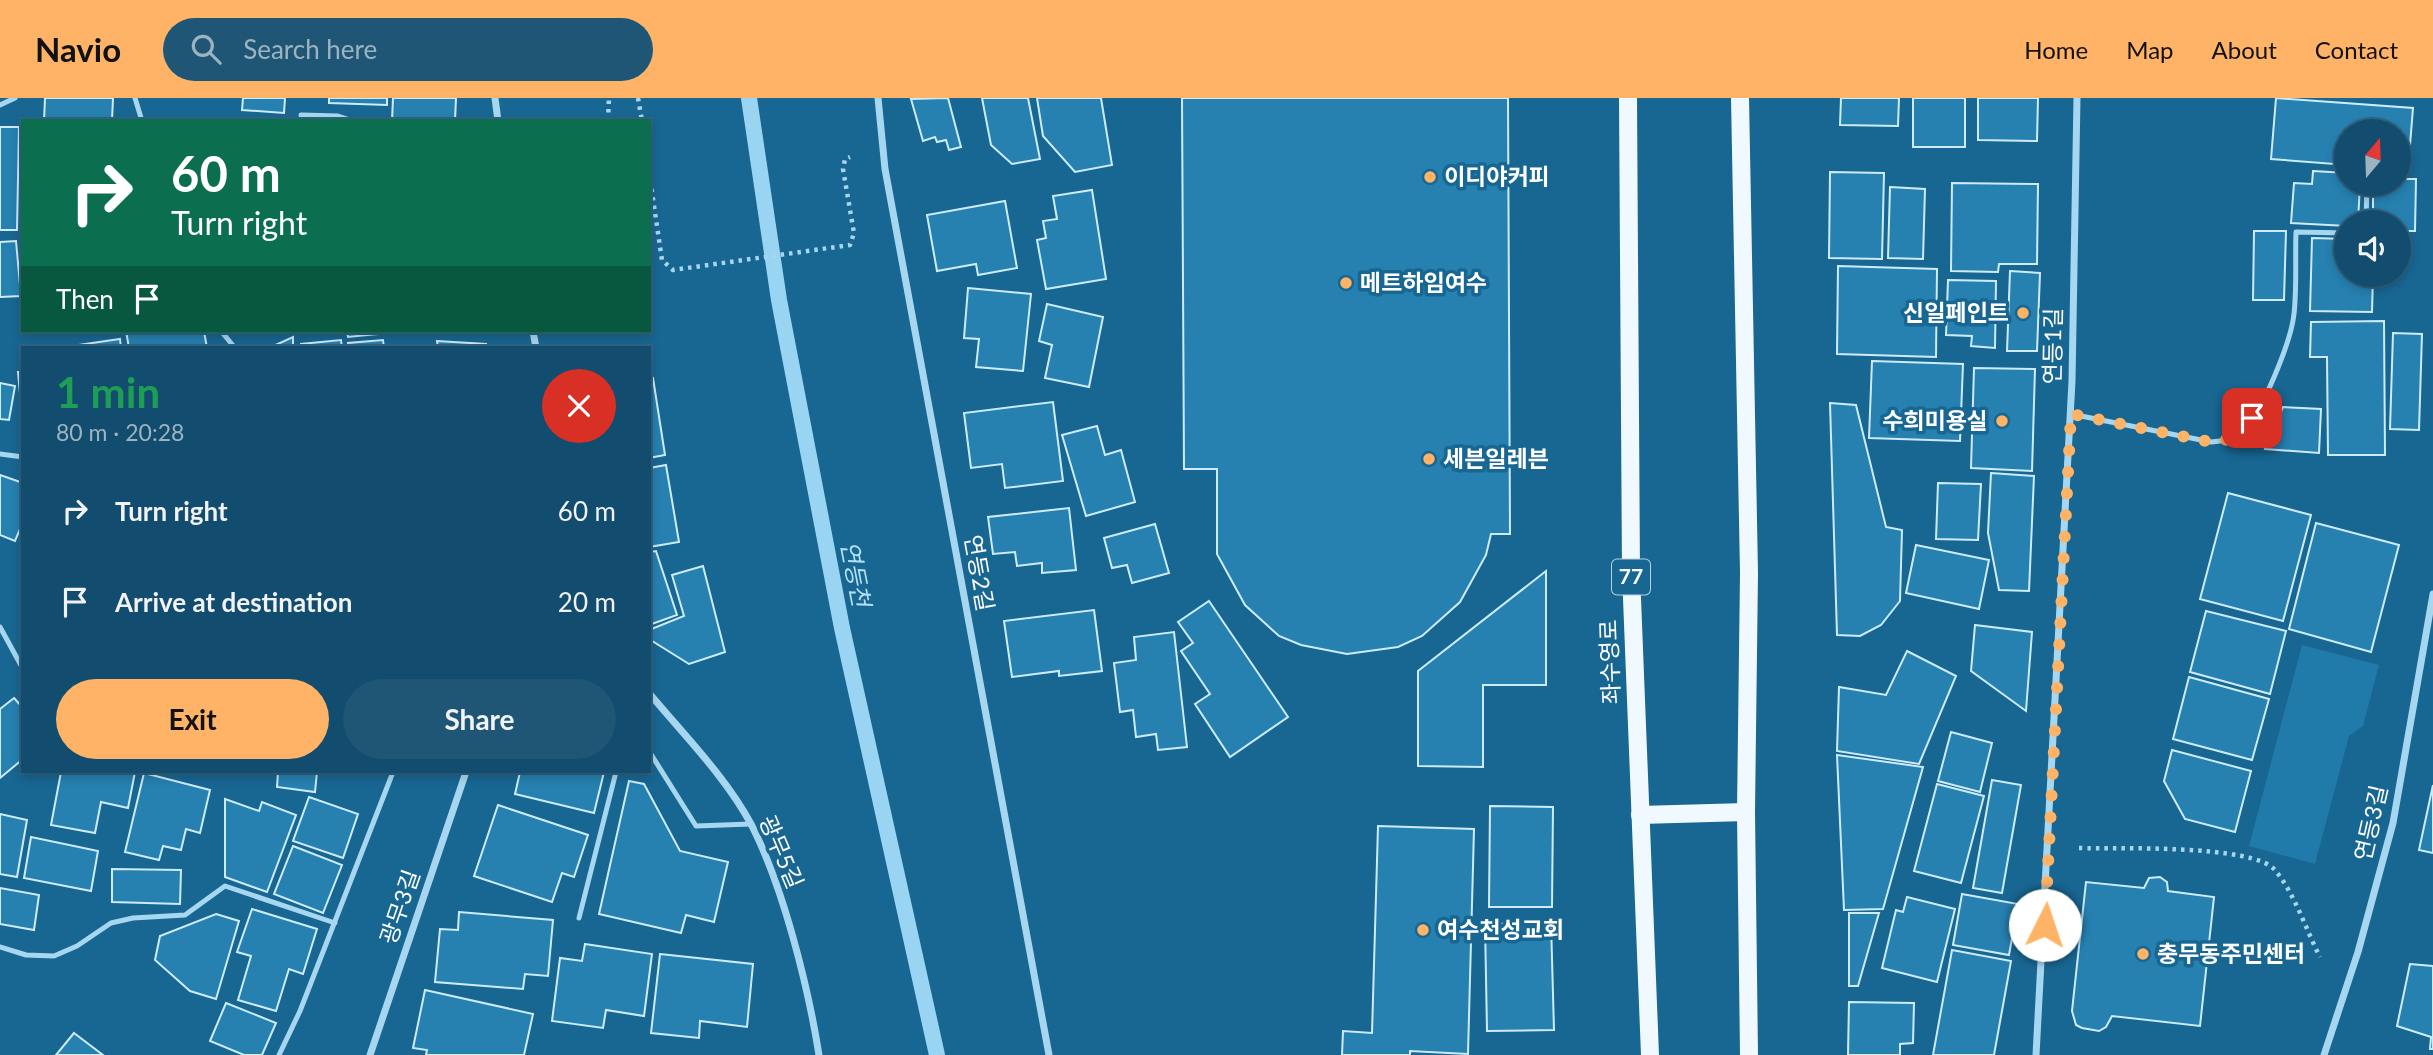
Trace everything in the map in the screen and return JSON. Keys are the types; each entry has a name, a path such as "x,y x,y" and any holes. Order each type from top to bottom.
{"main road":[{"name":"좌수영로","path":"1628,98 1630,573 1650,1055"},
{"path":"1740,98 1749,573 1746,812 1749,1055"},
{"path":"1640,815 1746,812"}],"street":[{"path":"495,98 498,119"},
{"name":"연등2길","path":"877,98 885,169 1049,1055"},
{"name":"연등1길","path":"2036,1055 2050,847 2071,414 2077,98"},
{"name":"연등3길","path":"2325,1055 2393,823 2433,594"},
{"name":"광무5길","path":"651,695 726,785 751,824 770,868 788,923 819,1055"},
{"name":"광무3길","path":"370,1055 466,773"}],"lane":[{"path":"0,105 15,98"},
{"path":"135,98 141,119"},
{"path":"302,115 338,116 347,119"},
{"path":"2071,414 2211,442 2229,441 2244,430 2260,405 2288,338 2294,316 2296,232 2334,233"},
{"path":"0,454 21,457"},
{"path":"0,626 21,665"},
{"path":"651,754 696,826 751,824"},
{"path":"279,1055 300,1011 393,773"},
{"path":"579,918 616,773"},
{"path":"0,947 26,955 54,956 77,946 111,923 133,918 185,915 225,886 335,923"}],"path":[{"path":"608,98 608,119"},
{"path":"638,98 642,119"},
{"path":"651,185 663,264 673,270 850,245 854,233 844,169 845,159"},
{"path":"2050,847 2237,853 2265,862 2282,880 2342,1002"}],"shaded area":[{"path":"2302,645 2379,665 2363,726 2349,736 2315,864 2249,846"}],"building":[{"path":"45,98 113,98 112,119 44,119"},
{"path":"243,98 285,98 284,113 242,110"},
{"path":"329,98 387,98 387,105 329,103"},
{"path":"393,98 456,98 455,119 392,119"},
{"path":"948,98 961,147 949,150 946,140 937,142 935,137 923,141 911,99"},
{"path":"982,98 1028,98 1040,159 1012,164 991,145"},
{"path":"1037,98 1101,98 1112,165 1075,172 1043,136"},
{"name":"메트하임여수","path":"1182,98 1508,98 1510,534 1491,534 1486,555 1460,602 1422,636 1398,647 1347,654 1301,645 1279,636 1245,605 1217,554 1217,469 1184,469"},
{"path":"1841,98 1899,98 1898,126 1840,125"},
{"path":"1913,98 1965,98 1965,147 1913,147"},
{"path":"1978,98 2038,98 2037,141 1978,140"},
{"path":"2276,98 2413,108 2412,120 2334,119 2334,164 2271,159"},
{"path":"0,127 19,127 17,230 0,230"},
{"path":"2313,171 2334,172 2334,196 2359,196 2359,210 2334,210 2334,225 2291,223 2294,183 2312,184"},
{"path":"1830,172 1884,173 1882,259 1829,258"},
{"path":"2412,179 2416,179 2415,231 2411,231 2411,210 2373,210 2373,196 2412,196"},
{"path":"1952,183 2038,184 2037,264 1999,264 1998,272 1951,271"},
{"path":"1890,187 1925,189 1923,259 1888,258"},
{"path":"1092,190 1106,279 1046,289 1037,240 1046,238 1043,221 1057,219 1053,196"},
{"path":"1005,201 1017,268 978,275 976,264 937,271 927,215"},
{"path":"2254,231 2286,231 2284,300 2253,300"},
{"path":"2312,238 2334,239 2334,287 2373,287 2372,312 2310,311"},
{"path":"16,241 21,296 0,297 0,242"},
{"path":"1838,266 1937,269 1936,357 1837,354"},
{"path":"2010,271 2040,273 2037,351 2007,351"},
{"path":"1948,280 1996,281 1995,348 1971,346 1972,336 1946,335"},
{"path":"968,288 1031,294 1023,371 976,367 979,339 964,338"},
{"path":"1047,304 1103,317 1089,387 1045,378 1052,345 1039,341"},
{"path":"2384,321 2385,455 2328,455 2327,357 2310,357 2311,322"},
{"path":"126,333 204,333 207,346 129,346"},
{"path":"347,333 377,333 377,334 348,337"},
{"path":"2393,333 2422,334 2419,430 2390,429"},
{"path":"293,337 293,346 273,346"},
{"path":"120,339 121,346 71,346"},
{"path":"341,340 342,346 301,346"},
{"path":"383,340 384,346 349,346 348,343"},
{"path":"437,341 486,344 486,346 438,346"},
{"path":"1872,361 1963,364 1960,441 1869,438"},
{"path":"1974,368 2035,369 2032,471 1971,468"},
{"path":"18,372 21,372 21,404"},
{"path":"651,378 665,455 651,458"},
{"path":"0,383 15,386 9,420 0,419"},
{"path":"1053,402 1063,481 1005,488 1002,464 971,468 964,413"},
{"path":"1830,403 1856,405 1886,527 1902,530 1900,601 1881,625 1860,636 1837,635"},
{"path":"2283,407 2321,409 2319,453 2265,449"},
{"path":"1097,426 1105,455 1121,450 1135,502 1086,516 1062,435"},
{"path":"666,465 679,542 651,547 651,468"},
{"path":"1991,473 2034,476 2029,591 1999,590 1988,533"},
{"path":"0,475 21,482 21,527 15,541 0,535"},
{"path":"1938,483 1981,484 1978,540 1936,539"},
{"path":"2228,493 2311,515 2283,621 2200,599"},
{"path":"1069,508 1076,570 1042,573 1042,563 1017,566 1015,552 993,554 988,517"},
{"path":"2316,523 2399,545 2371,652 2289,629"},
{"path":"1155,524 1169,573 1132,583 1127,565 1112,568 1104,538"},
{"path":"1916,545 1989,560 1979,609 1906,593"},
{"path":"656,551 677,615 651,624 651,552"},
{"path":"703,566 725,652 689,664 651,640 651,629 684,616 672,575"},
{"path":"1546,571 1546,685 1483,685 1483,767 1418,766 1418,671"},
{"path":"1209,601 1288,717 1230,757 1195,704 1210,694 1181,651 1193,643 1178,622"},
{"path":"1094,610 1102,671 1059,676 1059,671 1012,677 1004,621"},
{"path":"2206,611 2286,631 2270,694 2190,672"},
{"path":"1975,625 2032,632 2026,711 1971,671"},
{"path":"1174,632 1187,747 1158,750 1156,734 1136,737 1133,710 1120,712 1114,663 1136,660 1134,637"},
{"path":"1907,651 1956,676 1919,764 1837,751 1839,687 1886,695"},
{"path":"2189,677 2269,699 2252,760 2173,739"},
{"path":"14,698 21,706 21,761 0,778 0,709"},
{"path":"1951,732 1992,743 1980,792 1938,781"},
{"path":"2172,750 2251,771 2235,832 2185,819 2164,781"},
{"path":"1837,755 1923,767 1883,909 1844,910"},
{"path":"61,773 135,773 128,808 101,802 95,833 51,825"},
{"path":"144,773 210,790 200,833 186,829 181,850 163,846 159,860 125,852"},
{"path":"278,773 317,773 315,792 277,787"},
{"path":"520,773 604,773 594,813 515,794"},
{"path":"1992,780 2021,785 2002,893 1973,888"},
{"path":"629,781 644,784 680,851 728,862 714,922 686,915 681,933 599,914"},
{"path":"1937,784 1984,796 1961,883 1914,871"},
{"path":"2433,785 2433,853 2419,850"},
{"path":"309,797 358,814 343,858 293,841"},
{"path":"225,799 259,811 262,802 296,815 267,892 225,877"},
{"path":"498,805 588,835 574,877 562,873 552,902 474,876"},
{"path":"1490,806 1553,807 1552,907 1489,907"},
{"path":"0,814 27,820 17,877 0,874"},
{"name":"여수천성교회","path":"1378,826 1474,829 1468,1054 1410,1051 1410,1055 1342,1055 1343,1031 1372,1033"},
{"path":"31,837 98,851 91,891 24,878"},
{"path":"293,846 342,865 323,913 274,894"},
{"path":"112,869 181,870 180,904 112,902"},
{"name":"충무동주민센터","path":"2160,877 2167,882 2168,891 2214,897 2200,1026 2112,1016 2106,1027 2099,1031 2076,1025 2072,1011 2086,882 2144,888 2149,878"},
{"path":"0,888 39,895 34,930 0,924"},
{"path":"1962,894 2018,904 2009,955 1953,945"},
{"path":"1907,897 1955,909 1937,982 1882,968 1896,910 1903,912"},
{"path":"252,909 317,929 303,974 289,969 276,1011 238,1000 251,956 237,952"},
{"path":"459,912 553,920 548,976 525,974 523,989 435,982 440,929 458,930"},
{"path":"1849,913 1879,913 1858,986 1849,986"},
{"path":"216,914 239,921 216,999 190,991 155,960 160,936"},
{"path":"1551,922 1554,1030 1487,1031 1485,924"},
{"path":"585,944 652,954 644,1016 606,1010 603,1028 552,1021 560,958 582,961"},
{"path":"1952,950 2011,961 1994,1055 1933,1055"},
{"path":"660,954 753,964 747,1027 700,1021 699,1038 651,1033"},
{"path":"2410,964 2433,966 2433,1049 2430,1049 2431,1037 2397,1026"},
{"path":"425,990 533,1014 524,1055 426,1055 427,1050 413,1048"},
{"path":"1849,1002 1914,1003 1913,1043 1900,1044 1900,1055 1848,1055"},
{"path":"226,1003 276,1023 262,1055 244,1055 210,1041"},
{"path":"74,1033 103,1055 56,1055"}],"waterway":[{"name":"연등천","path":"749,98 779,300 842,628 937,1055"}],"place":[{"name":"이디야커피","path":"1430,177"},
{"name":"메트하임여수","path":"1346,283"},
{"name":"신일페인트","path":"2023,313"},
{"name":"수희미용실","path":"2002,421"},
{"name":"세븐일레븐","path":"1429,459"},
{"name":"여수천성교회","path":"1423,930"},
{"name":"충무동주민센터","path":"2143,954"}],"route":[{"path":"2045,925 2071,414 2211,442 2229,441 2244,430 2252,418"}]}
